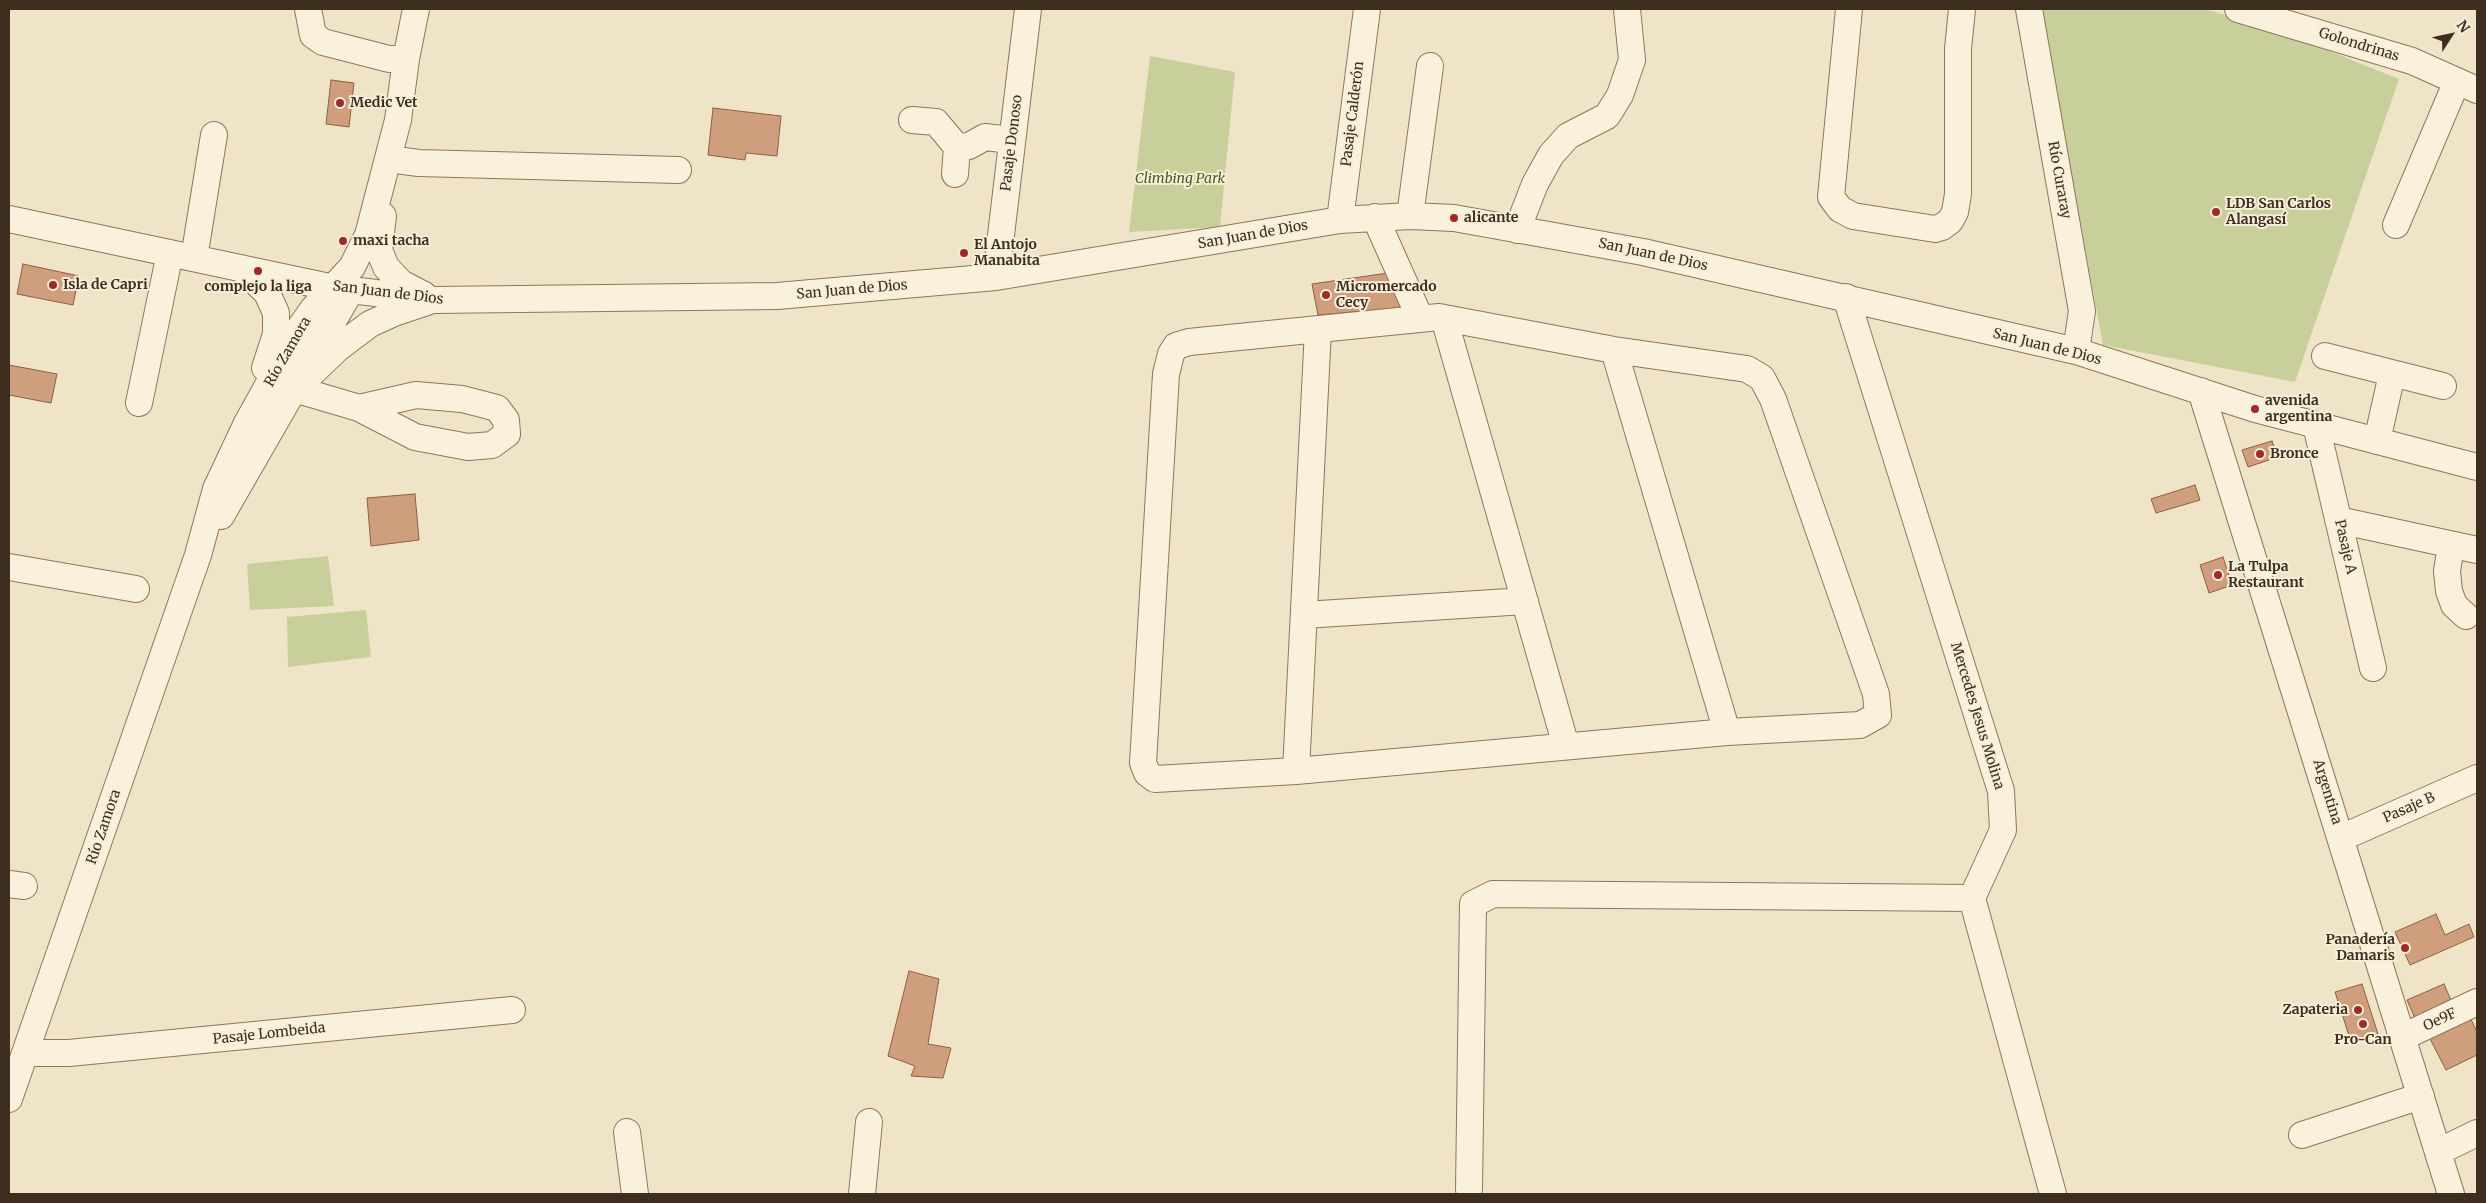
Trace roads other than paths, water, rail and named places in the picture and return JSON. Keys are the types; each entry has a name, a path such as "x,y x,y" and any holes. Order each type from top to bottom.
{"street":[{"path":"308,9 312,35 323,42 389,59 406,59"},
{"name":"Río Zamora","path":"198,555 290,400 368,235 398,120 406,59 416,9"},
{"name":"Pasaje Donoso","path":"996,278 1028,9"},
{"name":"Pasaje Calderón","path":"1340,220 1367,9"},
{"path":"1518,230 1535,184 1551,155 1568,136 1606,116 1620,95 1632,60 1627,9"},
{"path":"1850,9 1831,196 1840,209 1852,216 1935,229 1942,227 1950,221 1955,212 1958,194 1958,49 1962,9"},
{"name":"Río Curaray","path":"2030,9 2082,310 2076,352"},
{"name":"Golondrinas","path":"2238,9 2412,61 2467,86"},
{"path":"1430,66 1393,217 1434,318 1525,602 1566,746"},
{"path":"2396,225 2467,86"},
{"path":"398,120 402,136 381,226 379,250 386,267 401,283 434,300"},
{"path":"912,120 936,122 958,147 955,174"},
{"path":"139,403 182,256 214,135"},
{"path":"958,147 969,146 985,137 1012,140"},
{"path":"396,160 678,170"},
{"name":"San Juan de Dios","path":"9,219 342,289 434,300 778,296 996,278 1340,220 1393,217 1454,218 1643,252 1846,297 2076,352 2316,425 2477,467"},
{"path":"299,280 315,277 335,267 368,235"},
{"path":"241,268 266,293 276,313 276,334 248,423"},
{"name":"Río Zamora","path":"9,1098 198,555 216,489 248,423 301,326 313,309 342,289"},
{"name":"Mercedes Jesus Molina","path":"1846,297 2001,791 2003,830 1972,898"},
{"path":"290,400 318,366 370,324 394,313 434,300"},
{"path":"1434,318 1614,350 1747,369 1762,378 1773,399 1876,694 1878,714 1860,725 1727,732 1296,771 1155,779 1147,773 1143,763 1166,374 1170,354 1176,346 1189,342 1434,318"},
{"path":"1296,771 1318,329"},
{"path":"1614,350 1727,732"},
{"path":"2325,356 2443,386"},
{"path":"2377,441 2392,374"},
{"name":"Argentina","path":"2201,391 2451,1194"},
{"path":"290,400 359,408"},
{"name":"Pasaje A","path":"2316,425 2373,668"},
{"path":"2338,520 2477,550"},
{"path":"2451,545 2447,571 2449,591 2454,605 2466,616"},
{"path":"9,566 136,589"},
{"path":"1304,615 1525,602"},
{"name":"Pasaje B","path":"2341,838 2477,778"},
{"path":"1469,1189 1473,904 1492,894 1972,898 2053,1194"},
{"name":"Oe9F","path":"2403,1037 2477,1002"},
{"name":"Pasaje Lombeida","path":"26,1053 69,1053 512,1010"},
{"path":"2302,1135 2422,1096"},
{"path":"862,1194 869,1122"},
{"path":"627,1132 635,1194"},
{"path":"2438,1152 2477,1133"}],"place":[{"name":"Medic Vet","path":"340,103"},
{"name":"LDB San Carlos Alangasí","path":"2216,212"},
{"name":"alicante","path":"1454,218"},
{"name":"maxi tacha","path":"343,241"},
{"name":"El Antojo Manabita","path":"964,253"},
{"name":"complejo la liga","path":"258,271"},
{"name":"Isla de Capri","path":"53,285"},
{"name":"Micromercado Cecy","path":"1326,295"},
{"name":"avenida argentina","path":"2255,409"},
{"name":"Bronce","path":"2260,454"},
{"name":"La Tulpa Restaurant","path":"2218,575"},
{"name":"Panadería Damaris","path":"2405,948"},
{"name":"Zapateria","path":"2358,1010"},
{"name":"Pro-Can","path":"2363,1024"}],"park label":[{"name":"Climbing Park","path":"1180,179"}]}
